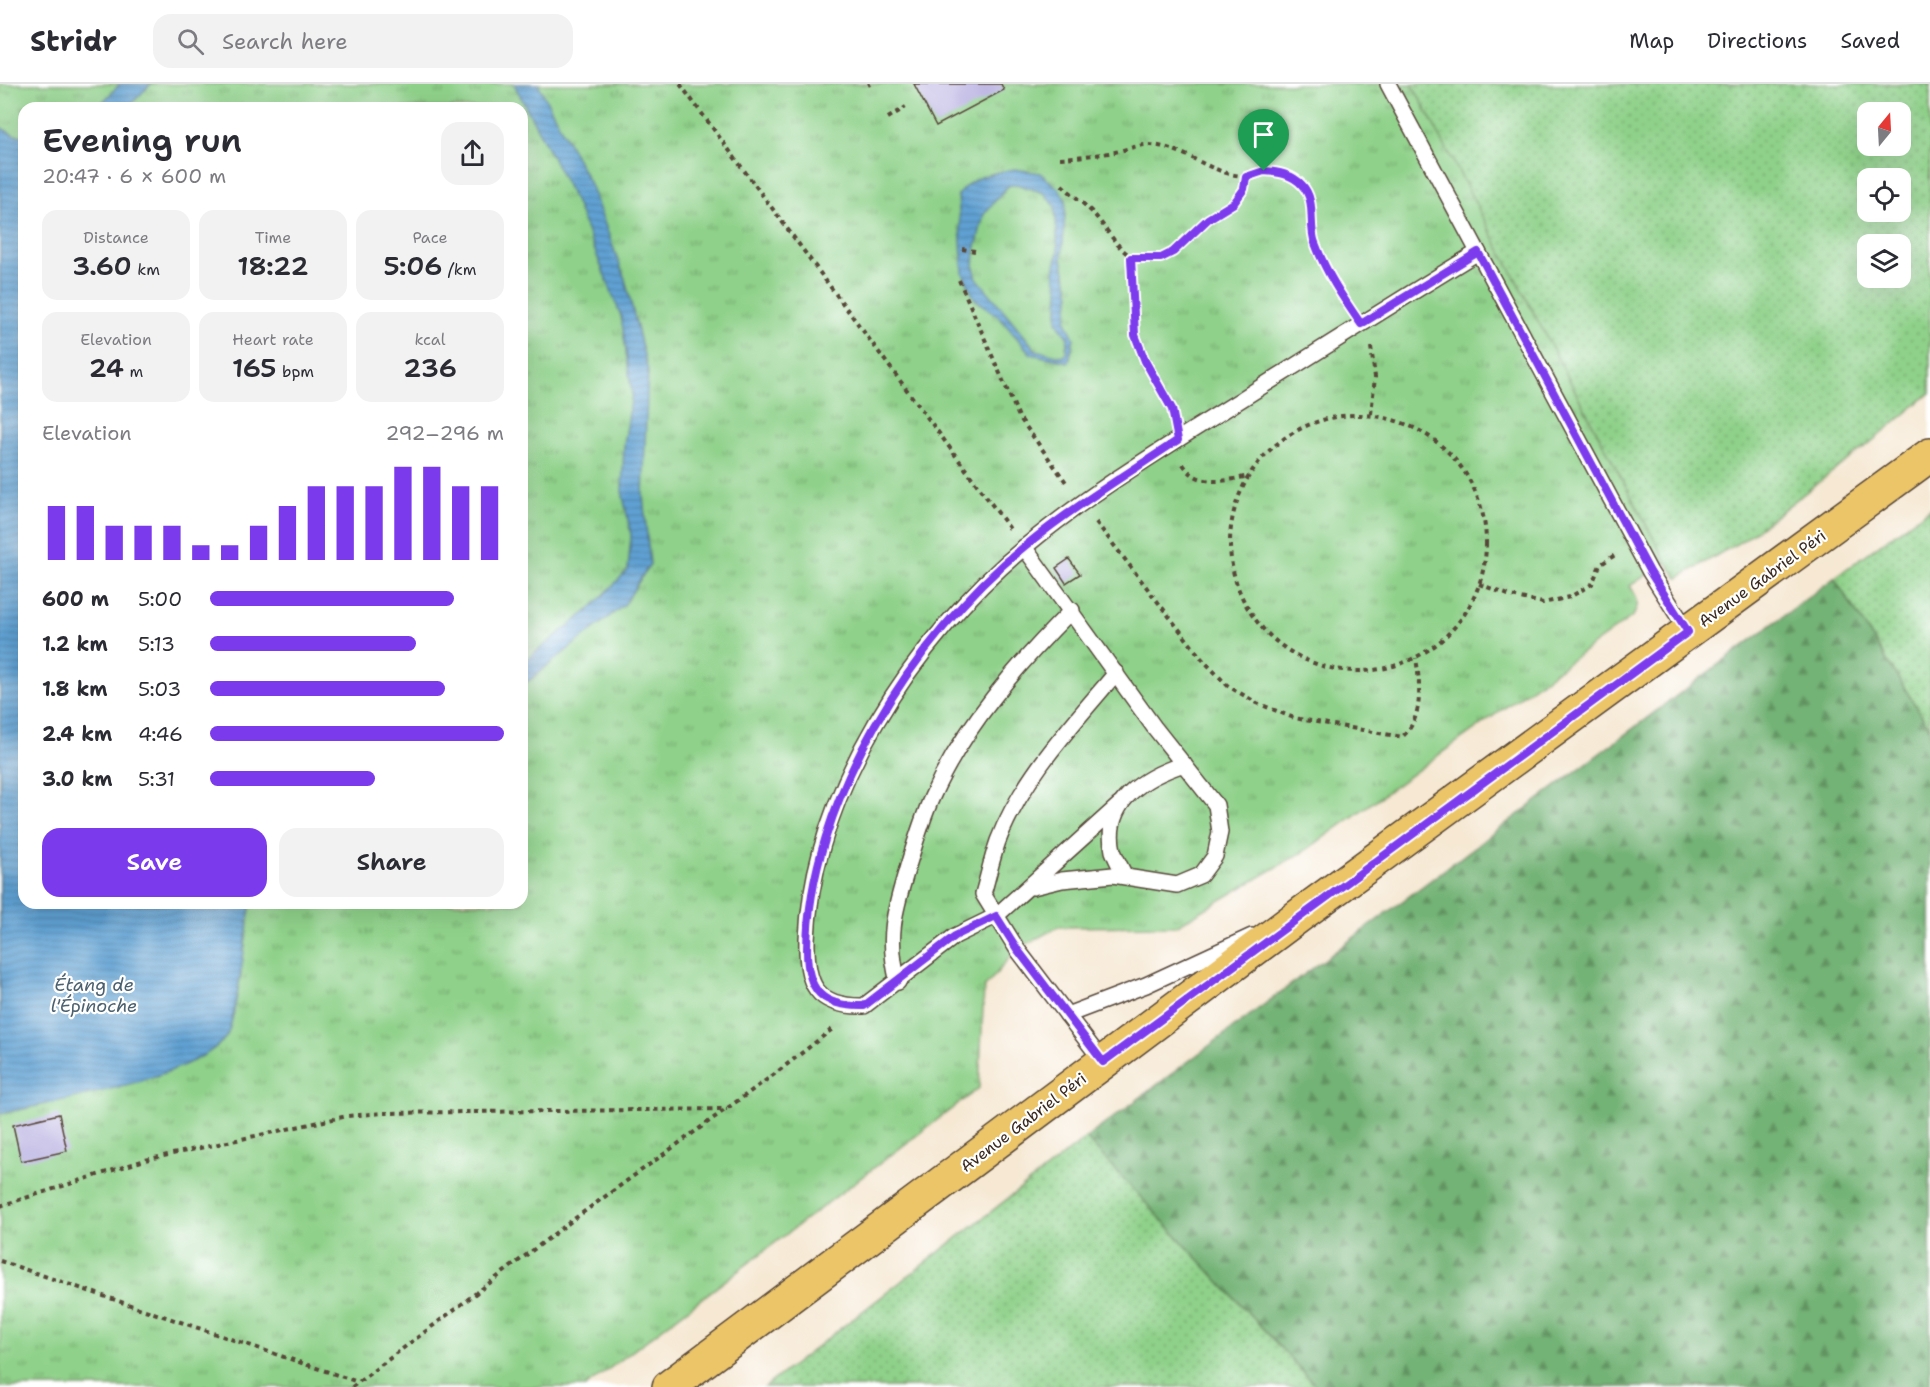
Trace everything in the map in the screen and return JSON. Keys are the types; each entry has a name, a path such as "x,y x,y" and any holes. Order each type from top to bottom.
{"main road":[{"name":"Avenue Gabriel Péri","path":"669,1387 1304,912 1930,455"}],"lane":[{"path":"1388,84 1634,542 1688,632"},
{"path":"1184,764 1156,773 1134,788 1119,805 1030,888 996,916 955,936 864,1006 847,1007 833,1003 818,994 811,981 807,964 807,937 815,880 833,817 856,759 883,710 920,658 966,604 1024,547 1082,504 1178,440 1478,252"},
{"path":"1024,547 1216,805 1220,832 1215,856 1201,875 1177,885 1113,875 1062,880 1030,888"},
{"path":"898,982 891,956 894,913 932,796 990,703 1030,653 1072,610"},
{"path":"1103,1062 996,916 983,894 998,840 1020,799 1046,758 1116,673"},
{"path":"1119,805 1112,827 1113,843 1125,876"},
{"path":"1067,1015 1146,985 1304,912"}],"path":[{"path":"680,84 1024,547"},
{"path":"888,118 906,107"},
{"path":"1060,158 1086,157 1148,145 1168,147 1223,171 1246,177 1264,171 1280,172 1304,186 1312,211 1311,229 1323,262 1336,288 1361,324 1372,351 1375,376 1371,414"},
{"path":"1062,185 1094,214 1117,246 1131,258 1161,258 1173,252 1208,219 1234,203 1244,189 1246,177"},
{"path":"962,249 975,251"},
{"path":"1131,258 1135,335 1145,361 1172,409 1181,461 1189,474 1204,481 1225,481 1249,476"},
{"path":"959,279 1020,417 1082,504 1202,659 1228,686 1257,703 1294,718 1402,737 1409,731 1418,709 1420,684 1416,658"},
{"path":"1371,414 1397,420 1420,430 1439,443 1469,479 1480,503 1486,548 1479,584 1471,604 1459,622 1440,641 1416,658 1378,670 1353,672 1331,669 1309,662 1284,649 1264,631 1238,590 1231,566 1233,516 1249,476 1273,448 1299,430 1321,420 1347,415 1371,414"},
{"path":"1479,584 1511,596 1543,603 1570,597 1592,584 1600,566 1634,542"},
{"path":"352,1387 574,1219 727,1109 837,1024 847,1007"},
{"path":"0,1206 146,1160 347,1116 383,1113 727,1109"},
{"path":"0,1261 359,1382"}],"green space":[{"path":"0,84 1412,84 1666,562 1630,586 1637,601 1637,608 1633,616 1306,850 1176,926 1058,927 1017,949 984,988 979,1088 585,1387 0,1387"},
{"path":"1412,84 1930,84 1930,393 1870,443 1745,539 1678,578 1666,562"},
{"path":"1930,508 1930,728 1834,578"},
{"path":"1834,578 1930,728 1930,1387 1317,1387 1086,1138"},
{"path":"1086,1138 1317,1387 765,1387"}],"water":[{"path":"120,84 151,84 133,102 103,102"},
{"path":"514,84 538,84 590,184 625,279 648,371 643,496 650,564 624,605 528,681 528,658 590,609 628,570 631,535 622,491 624,445 632,394 621,316 576,203 528,111 528,102 523,102"},
{"name":"Étang de l'Épinoche","path":"0,127 18,135 18,909 250,909 230,1028 226,1037 210,1052 185,1065 155,1076 86,1095 0,1114"},
{"path":"1015,169 1040,173 1059,189 1066,200 1062,258 1070,294 1066,321 1074,338 1069,362 1031,354 999,317 974,298 963,273 958,195 963,188 976,179","holes":["1016,184 1044,193 1055,206 1058,251 1054,272 1059,291 1057,322 1068,338 1066,353 1061,356 1036,350 977,278 974,267 975,251 984,214 1008,186"]}],"building":[{"path":"914,84 1001,84 1004,90 936,126"},
{"path":"1069,559 1080,574 1066,583 1056,568"},
{"path":"59,1114 67,1151 21,1161 13,1125"}],"route":[{"path":"1264,171 1280,172 1294,178 1304,186 1312,211 1311,229 1314,241 1336,288 1361,324 1478,252 1650,572 1688,632 1304,912 1103,1062 1017,949 996,916 955,936 864,1006 847,1007 833,1003 818,994 811,981 807,964 807,937 815,880 833,817 856,759 883,710 920,658 966,604 1024,547 1062,518 1178,440 1172,409 1145,361 1135,335 1131,258 1146,260 1161,258 1173,252 1194,230 1234,203 1244,189 1246,177 1264,171"}]}
